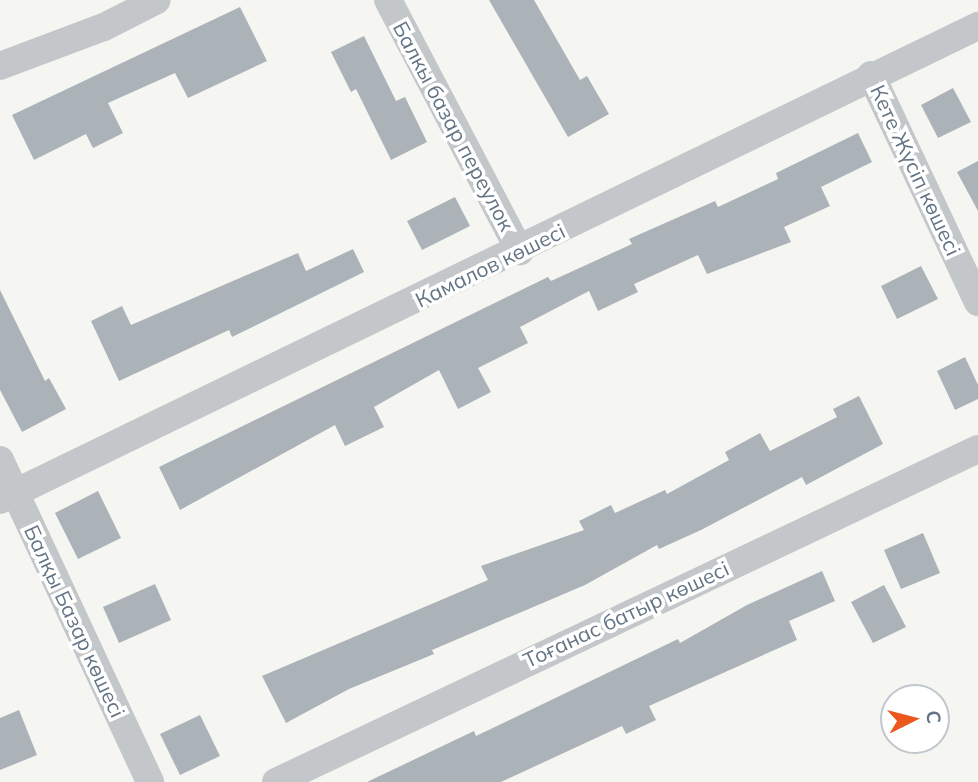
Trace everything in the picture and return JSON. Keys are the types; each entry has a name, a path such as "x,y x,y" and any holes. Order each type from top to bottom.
{"street":[{"path":"0,66 104,27 157,0"},
{"name":"Балкы базар переулок","path":"388,0 520,251"},
{"name":"Камалов көшесі","path":"7,496 520,251 871,75 978,26"},
{"name":"Кете Жүсіп көшесі","path":"871,75 978,302"},
{"name":"Тоғанас батыр көшесі","path":"276,782 978,449"},
{"name":"Балқы Базар көшесі","path":"0,460 7,496 150,782"}],"building":[{"path":"489,0 534,0 580,80 587,76 609,114 568,137"},
{"path":"240,7 267,61 188,98 175,73 108,103 123,133 93,148 86,134 34,160 12,115"},
{"path":"364,36 396,101 405,97 427,142 391,160 356,89 351,92 331,52"},
{"path":"953,88 971,122 938,138 921,105"},
{"path":"858,133 872,162 821,187 830,206 784,227 791,242 707,274 698,255 634,284 638,292 598,311 589,291 520,327 528,343 478,368 491,392 458,409 439,370 374,407 384,427 345,446 335,425 180,510 159,467 548,277 551,281 632,244 629,239 715,201 718,207 778,179 776,173"},
{"path":"978,161 978,211 957,172"},
{"path":"455,197 470,226 422,250 407,221"},
{"path":"353,249 364,272 232,337 229,330 119,381 91,321 122,306 131,325 298,253 306,271"},
{"path":"921,266 938,299 897,319 881,286"},
{"path":"0,290 45,381 49,378 66,409 22,432 0,390"},
{"path":"965,357 978,385 978,399 955,410 937,371"},
{"path":"859,396 883,444 806,485 802,477 701,530 659,549 657,545 585,585 432,650 434,654 349,689 286,723 262,676 488,580 481,566 584,530 579,521 611,505 615,513 665,490 667,494 729,460 725,452 760,433 770,451 837,417 833,409"},
{"path":"98,491 121,538 78,559 55,513"},
{"path":"923,533 940,573 901,589 884,550"},
{"path":"822,571 835,601 789,621 797,640 649,706 656,720 626,734 622,726 501,782 367,782 474,731 476,736 678,639 680,643 747,605"},
{"path":"155,584 171,620 119,643 103,607"},
{"path":"884,585 906,627 873,643 851,602"},
{"path":"19,710 37,755 0,770 0,718"},
{"path":"200,715 220,756 180,775 160,734"}]}
